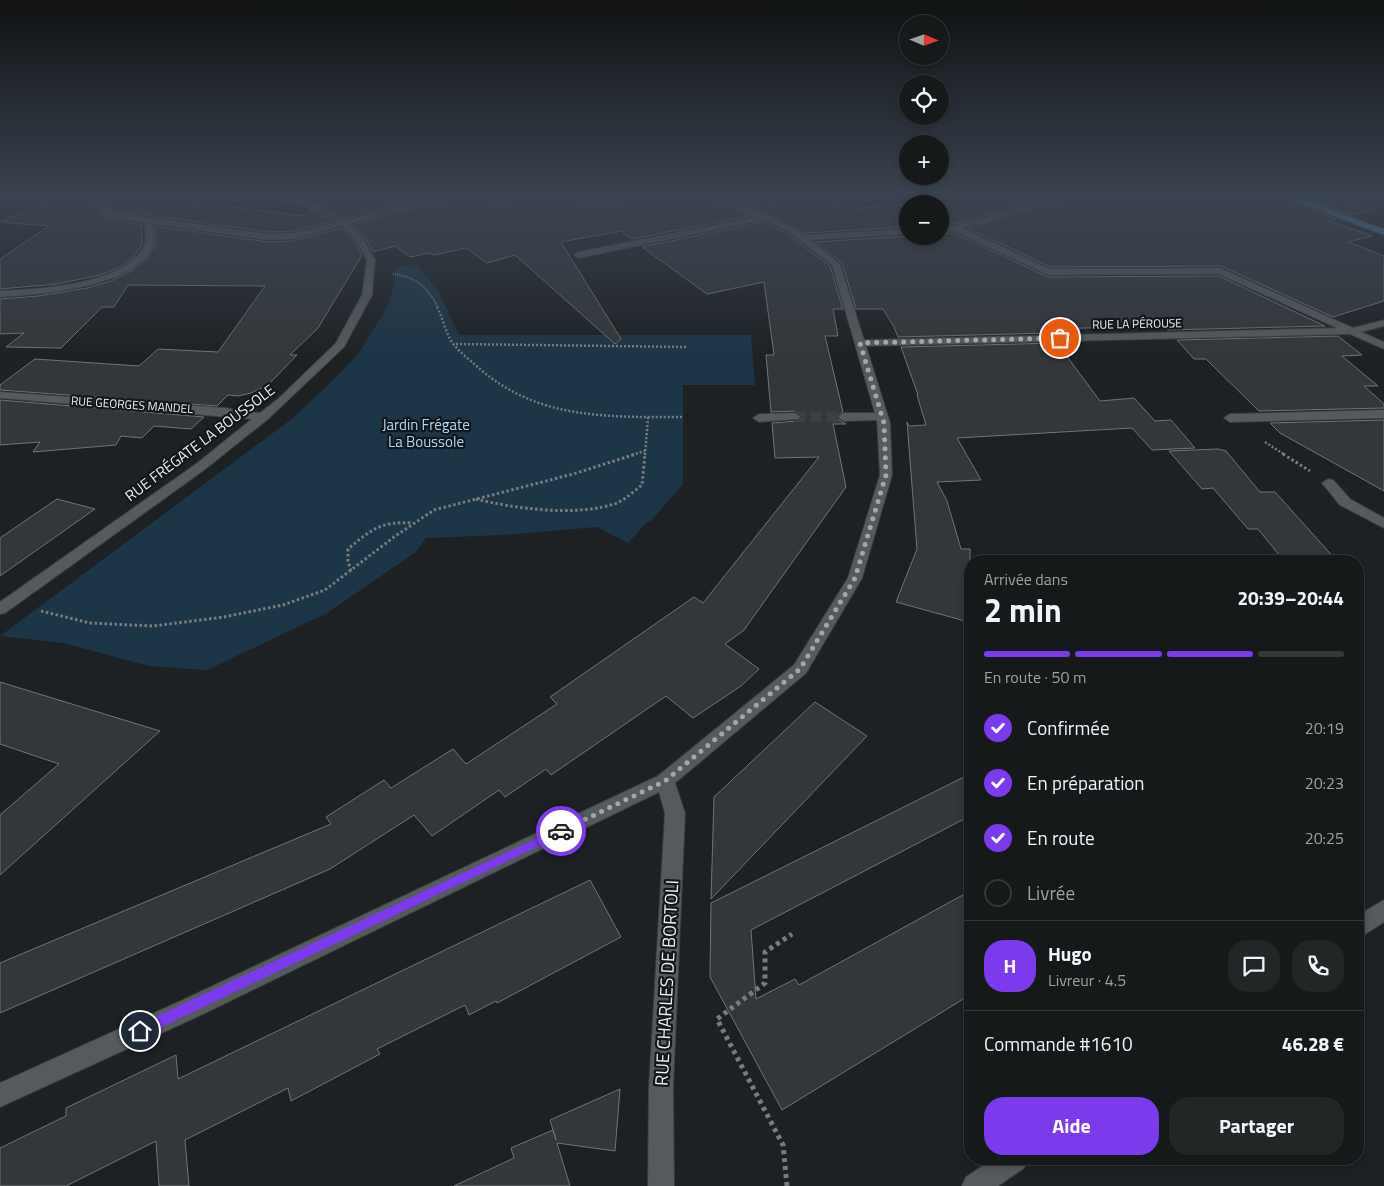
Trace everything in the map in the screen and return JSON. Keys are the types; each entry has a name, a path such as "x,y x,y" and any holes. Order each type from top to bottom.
{"street":[{"path":"0,294 38,293 71,288 110,275 136,262 147,247"},
{"name":"RUE FRÉGATE LA BOUSSOLE","path":"3,606 200,467 264,417 340,345 367,295 371,260 364,247"},
{"path":"578,255 616,247"},
{"path":"0,1095 193,1007 665,781 800,669 855,578 886,475 885,429 882,416 836,264 815,247"},
{"path":"996,247 1048,272 1220,271 1384,346"},
{"name":"RUE LA PÉROUSE","path":"860,343 1352,331 1384,323"},
{"name":"RUE GEORGES MANDEL","path":"0,395 225,412 264,417"},
{"path":"1230,418 1384,414"},
{"path":"844,417 882,416"},
{"path":"759,418 794,417"},
{"path":"1328,483 1345,502 1384,524"},
{"name":"RUE CHARLES DE BORTOLI","path":"660,1186 661,1087 675,813 665,781"},
{"path":"1364,924 1384,910"},
{"path":"975,1186 1006,1165"}],"path":[{"path":"370,274 400,274 413,277 429,290 451,340 476,366 509,391 543,406 578,415 683,417"},
{"path":"456,344 687,347"},
{"path":"475,498 503,506 540,509 594,509 619,502 642,485 648,417"},
{"path":"1230,418 1328,483"},
{"path":"3,606 90,623 153,626 224,617 283,605 325,590 394,537 434,510 573,474 645,451"},
{"path":"351,571 348,561 348,549 379,524 397,521 414,523"},
{"path":"787,1186 783,1146 717,1020 765,983 765,952 792,934"}],"green space":[{"name":"Jardin Frégate La Boussole","path":"416,264 439,292 459,335 751,335 755,385 683,385 683,484 650,522 647,522 628,543 597,527 503,535 426,538 416,552 327,613 207,670 149,666 63,643 0,636 293,418 358,354 388,306 395,281 394,269"}],"building":[{"path":"17,247 140,247 133,258 118,268 100,275 57,284 0,289 0,259"},
{"path":"154,247 358,247 362,255 318,328 290,355 297,355 268,385 251,393 238,396 228,395 217,406 0,390 0,385 35,359 139,366 158,349 218,352 265,286 128,285 114,307 102,307 61,348 6,347 24,333 0,334 0,299 38,296 87,288 111,281 131,271 147,259"},
{"path":"370,247 390,247 373,252"},
{"path":"397,247 564,247 621,339 615,344 515,255 487,263 466,248 434,255 429,253 410,257"},
{"path":"642,247 805,247 830,266 843,309 833,309 838,336 825,336 843,412 836,418 846,424 833,424 846,487 744,630 725,644 759,669 741,686 693,718 666,696 551,775 546,769 505,797 499,790 432,836 414,815 330,869 0,1013 0,963 331,824 326,817 384,780 391,788 453,749 466,764 557,704 550,697 694,597 703,603 819,457 775,458 772,423 798,421 802,417 794,411 771,412 766,355 774,355 764,282 707,294"},
{"path":"822,247 985,247 1048,277 1219,276 1325,326 1168,330 1164,326 1124,327 1047,329 1050,333 898,337 883,309 856,309 842,263"},
{"path":"1009,247 1362,247 1384,256 1384,301 1333,317 1221,266 1050,267"},
{"path":"1338,336 1362,355 1342,356 1378,386 1364,386 1384,404 1384,408 1259,411 1206,359 1194,359 1177,340"},
{"path":"1057,343 1100,401 1134,398 1155,421 1171,420 1195,448 1152,450 1132,428 957,438 981,480 937,482 947,501 961,549 970,549 970,555 964,555 964,621 896,602 917,549 907,422 909,426 926,425 918,395 901,347"},
{"path":"0,400 204,417 191,429 154,426 142,438 121,436 116,445 33,452 40,442 0,445"},
{"path":"1384,420 1384,491 1280,433 1270,423"},
{"path":"1218,449 1226,451 1260,492 1275,492 1332,555 1279,555 1258,529 1248,529 1213,488 1202,489 1169,451"},
{"path":"57,499 95,509 0,576 0,538"},
{"path":"0,682 160,731 0,875 0,815 59,764 0,744"},
{"path":"815,702 867,736 711,899 714,797"},
{"path":"964,777 964,819 751,930 756,999 795,979 799,985 964,894 964,999 782,1110 710,977 711,903"},
{"path":"590,880 621,937 497,1003 496,1001 469,1015 465,1005 377,1049 380,1054 291,1101 288,1088 185,1140 189,1186 159,1186 156,1141 66,1186 0,1186 0,1148 66,1116 66,1108 176,1055 178,1079"},
{"path":"620,1089 615,1151 557,1143 570,1186 454,1186 514,1158 511,1148 553,1130 550,1120"}],"tunnel":[{"path":"794,417 844,417"}],"way so far":[{"path":"561,831 665,781 800,669 855,578 886,475 884,423 860,343 1060,338"}],"route":[{"path":"140,1031 561,831"}]}
